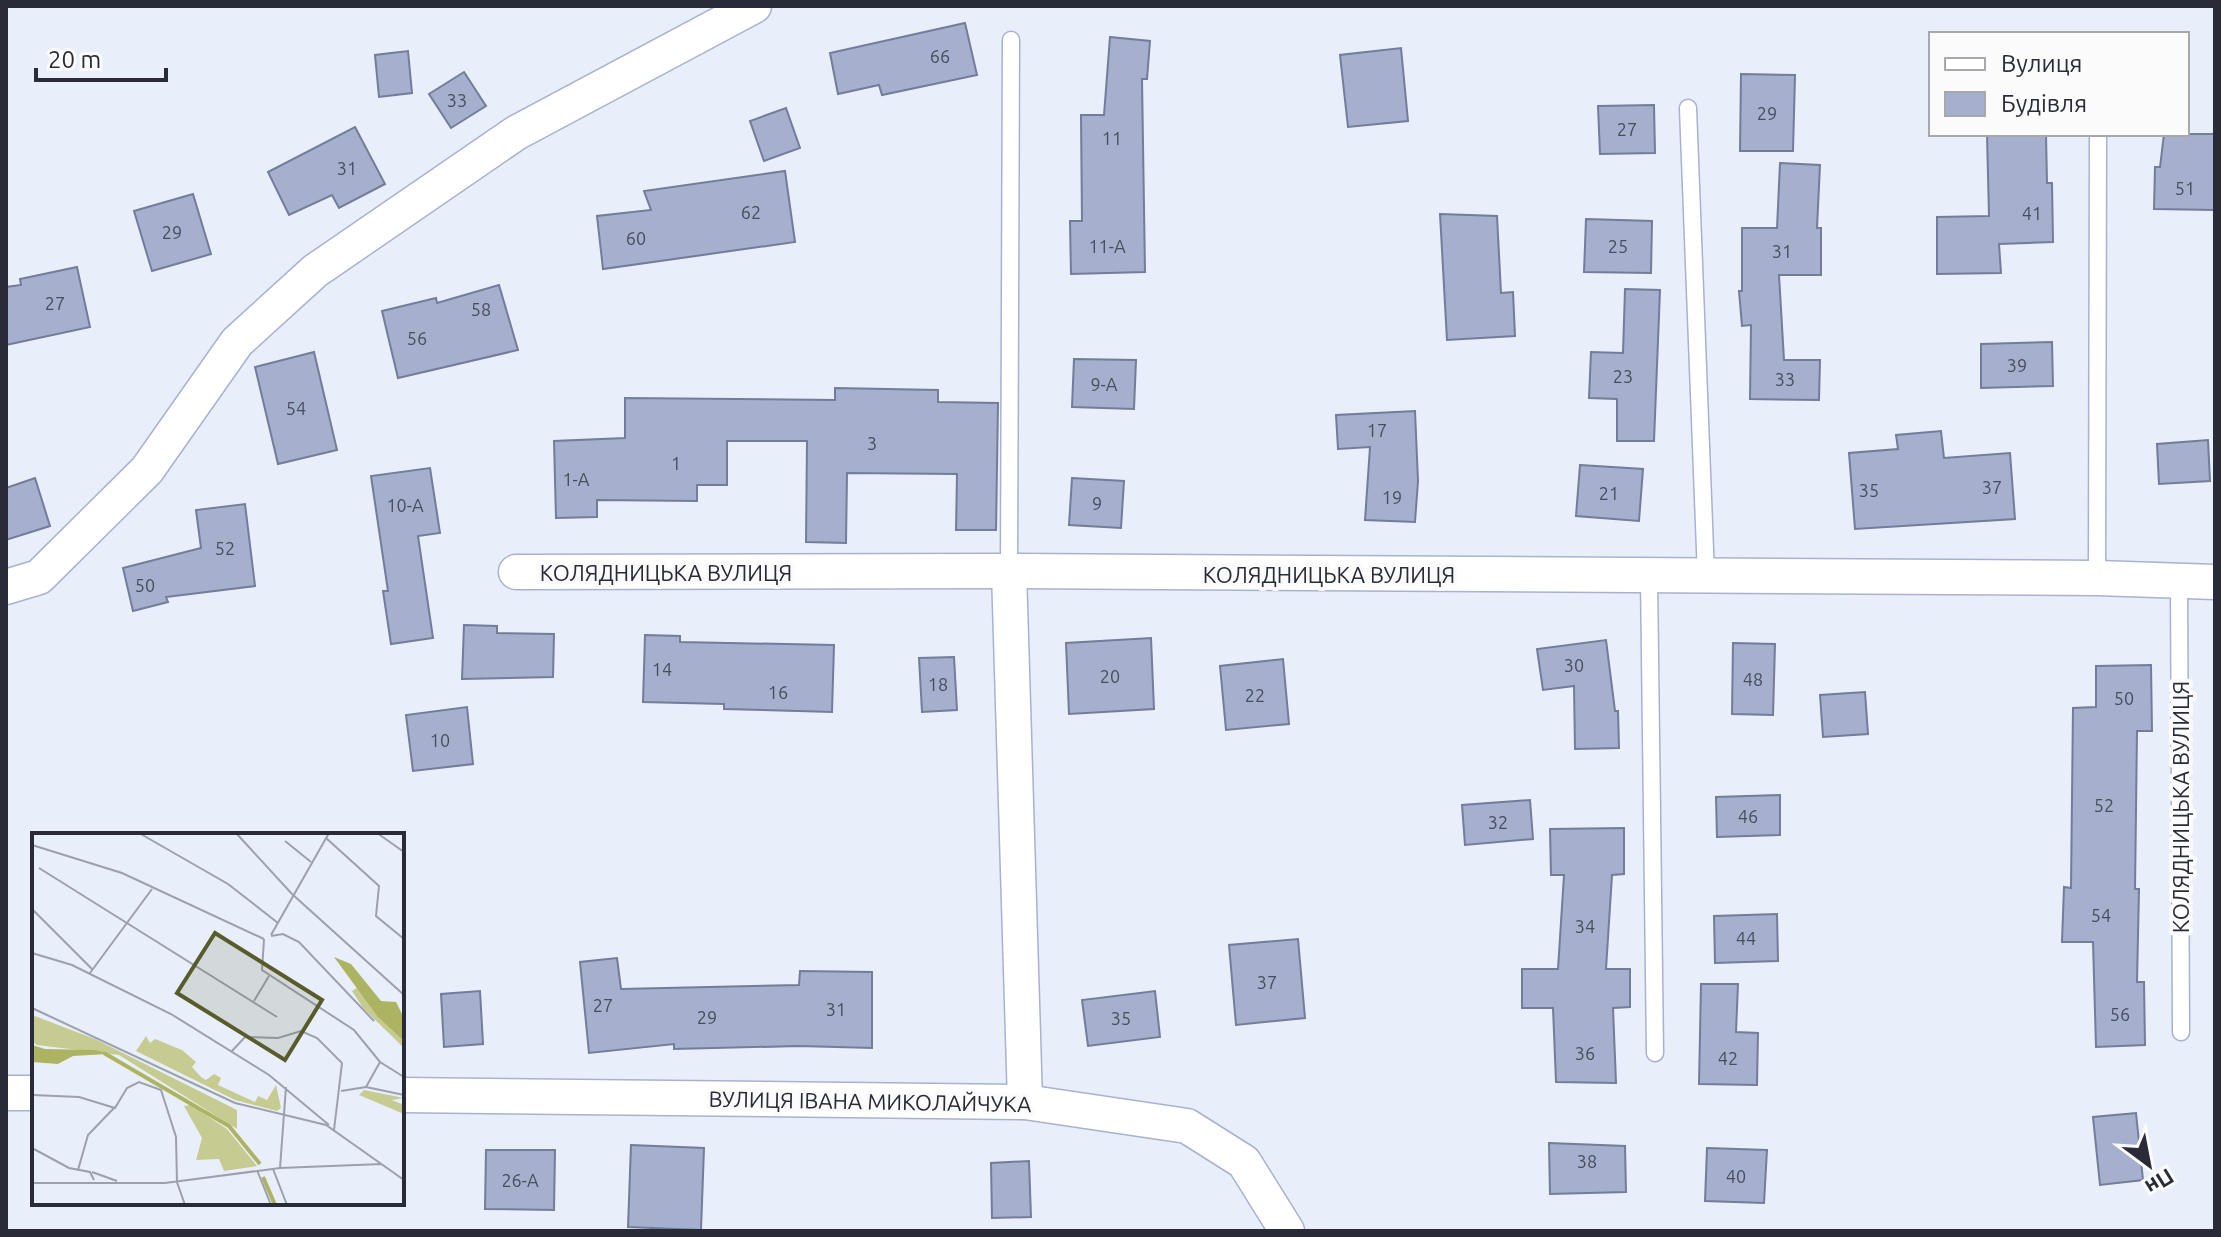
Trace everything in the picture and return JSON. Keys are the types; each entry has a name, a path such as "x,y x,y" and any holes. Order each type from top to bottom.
{"street":[{"path":"6,587 39,577 147,470 237,342 315,271 516,133 754,6"},
{"path":"1009,571 1025,1102"},
{"name":"КОЛЯДНИЦЬКА ВУЛИЦЯ","path":"516,572 1009,571 2097,578 2215,582"},
{"path":"6,1093 32,1093"},
{"name":"ВУЛИЦЯ ІВАНА МИКОЛАЙЧУКА","path":"404,1095 1025,1102 1187,1126 1244,1162 1287,1231"}],"lane":[{"path":"1009,571 1011,40"},
{"path":"1688,108 1706,576"},
{"path":"2097,578 2098,136"},
{"path":"1649,576 1655,1053"},
{"name":"КОЛЯДНИЦЬКА ВУЛИЦЯ","path":"2179,582 2181,1032"}],"building":[{"path":"965,23 977,75 882,95 879,85 838,94 830,53"},
{"path":"1110,37 1150,41 1147,79 1142,79 1145,272 1071,274 1070,221 1082,221 1081,115 1104,115"},
{"path":"1401,48 1408,121 1348,127 1340,55"},
{"path":"408,51 412,93 379,97 375,55"},
{"path":"464,72 486,106 451,128 429,94"},
{"path":"1741,74 1795,75 1793,151 1740,151"},
{"path":"1654,105 1655,153 1600,154 1598,106"},
{"path":"786,108 800,148 764,161 750,121"},
{"path":"355,127 385,184 339,208 332,195 289,215 268,172"},
{"path":"2215,134 2215,210 2154,209 2155,167 2160,167 2164,136"},
{"path":"1987,136 2046,136 2047,183 2052,183 2053,242 1999,244 2001,273 1937,274 1937,217 1989,216"},
{"path":"1780,163 1820,165 1817,228 1821,228 1821,275 1779,275 1784,360 1820,360 1819,400 1750,399 1751,325 1742,326 1739,291 1742,291 1742,228 1777,228"},
{"path":"785,171 795,242 603,269 597,216 651,210 644,191"},
{"path":"193,194 211,254 152,271 134,211"},
{"path":"1440,214 1497,216 1501,293 1513,292 1515,336 1447,340"},
{"path":"1586,219 1652,221 1651,273 1584,272"},
{"path":"77,267 90,327 6,345 6,287 21,285 20,279"},
{"path":"499,285 518,350 398,378 382,311 436,298 437,303"},
{"path":"1625,289 1660,290 1654,441 1617,441 1617,399 1589,398 1591,352 1623,353"},
{"path":"2052,342 2053,386 1981,388 1981,344"},
{"path":"314,352 337,450 278,464 255,367"},
{"path":"1074,359 1136,360 1134,409 1072,407"},
{"path":"835,388 938,390 938,402 998,403 996,530 956,530 957,474 847,473 846,543 806,542 807,441 727,441 727,485 697,485 697,501 597,500 597,517 556,518 554,441 625,438 625,398 835,400"},
{"path":"1415,411 1418,481 1415,522 1365,520 1370,447 1338,449 1336,415"},
{"path":"1941,431 1944,458 2010,453 2015,519 1855,529 1849,453 1898,449 1896,435"},
{"path":"2208,440 2210,481 2159,484 2157,444"},
{"path":"1580,465 1643,469 1639,521 1576,516"},
{"path":"430,468 440,533 418,536 433,638 391,644 383,591 388,591 371,476"},
{"path":"35,478 50,526 6,540 6,488"},
{"path":"1072,478 1124,481 1121,528 1069,525"},
{"path":"245,504 255,586 166,597 168,602 133,611 123,568 201,548 196,510"},
{"path":"464,625 497,626 497,633 554,634 553,677 462,679"},
{"path":"645,635 680,636 680,642 834,645 832,712 724,709 724,704 643,702"},
{"path":"1151,638 1154,709 1069,714 1066,643"},
{"path":"1606,640 1615,711 1618,711 1619,748 1575,749 1574,686 1543,690 1537,649"},
{"path":"1733,643 1775,644 1773,715 1732,714"},
{"path":"954,657 957,710 922,712 919,658"},
{"path":"1283,659 1289,724 1226,730 1220,666"},
{"path":"2151,665 2152,731 2137,731 2137,982 2144,982 2145,1045 2096,1047 2093,942 2062,942 2064,887 2071,888 2073,708 2096,707 2096,666"},
{"path":"1865,692 1868,734 1823,737 1820,695"},
{"path":"467,707 473,764 413,771 406,715"},
{"path":"1780,795 1780,835 1717,837 1716,797"},
{"path":"1530,800 1533,839 1465,845 1462,805"},
{"path":"1624,828 1624,874 1612,875 1606,969 1630,969 1630,1007 1613,1008 1616,1083 1556,1082 1553,1008 1522,1008 1522,969 1558,969 1564,875 1551,875 1550,829"},
{"path":"1777,914 1778,961 1715,963 1714,916"},
{"path":"1298,939 1305,1018 1236,1025 1229,945"},
{"path":"617,958 621,989 799,985 800,971 872,972 872,1048 674,1049 674,1044 589,1053 580,962"},
{"path":"1701,984 1738,984 1736,1032 1758,1033 1757,1085 1699,1084"},
{"path":"480,991 483,1044 444,1047 441,994"},
{"path":"1155,991 1160,1037 1088,1046 1082,1000"},
{"path":"2136,1113 2143,1180 2100,1185 2093,1117"},
{"path":"1549,1143 1625,1146 1626,1192 1550,1194"},
{"path":"631,1145 704,1148 701,1230 628,1227"},
{"path":"1707,1148 1767,1150 1764,1203 1705,1201"},
{"path":"486,1150 555,1150 554,1210 485,1209"},
{"path":"1029,1161 1031,1217 992,1218 991,1163"}]}
